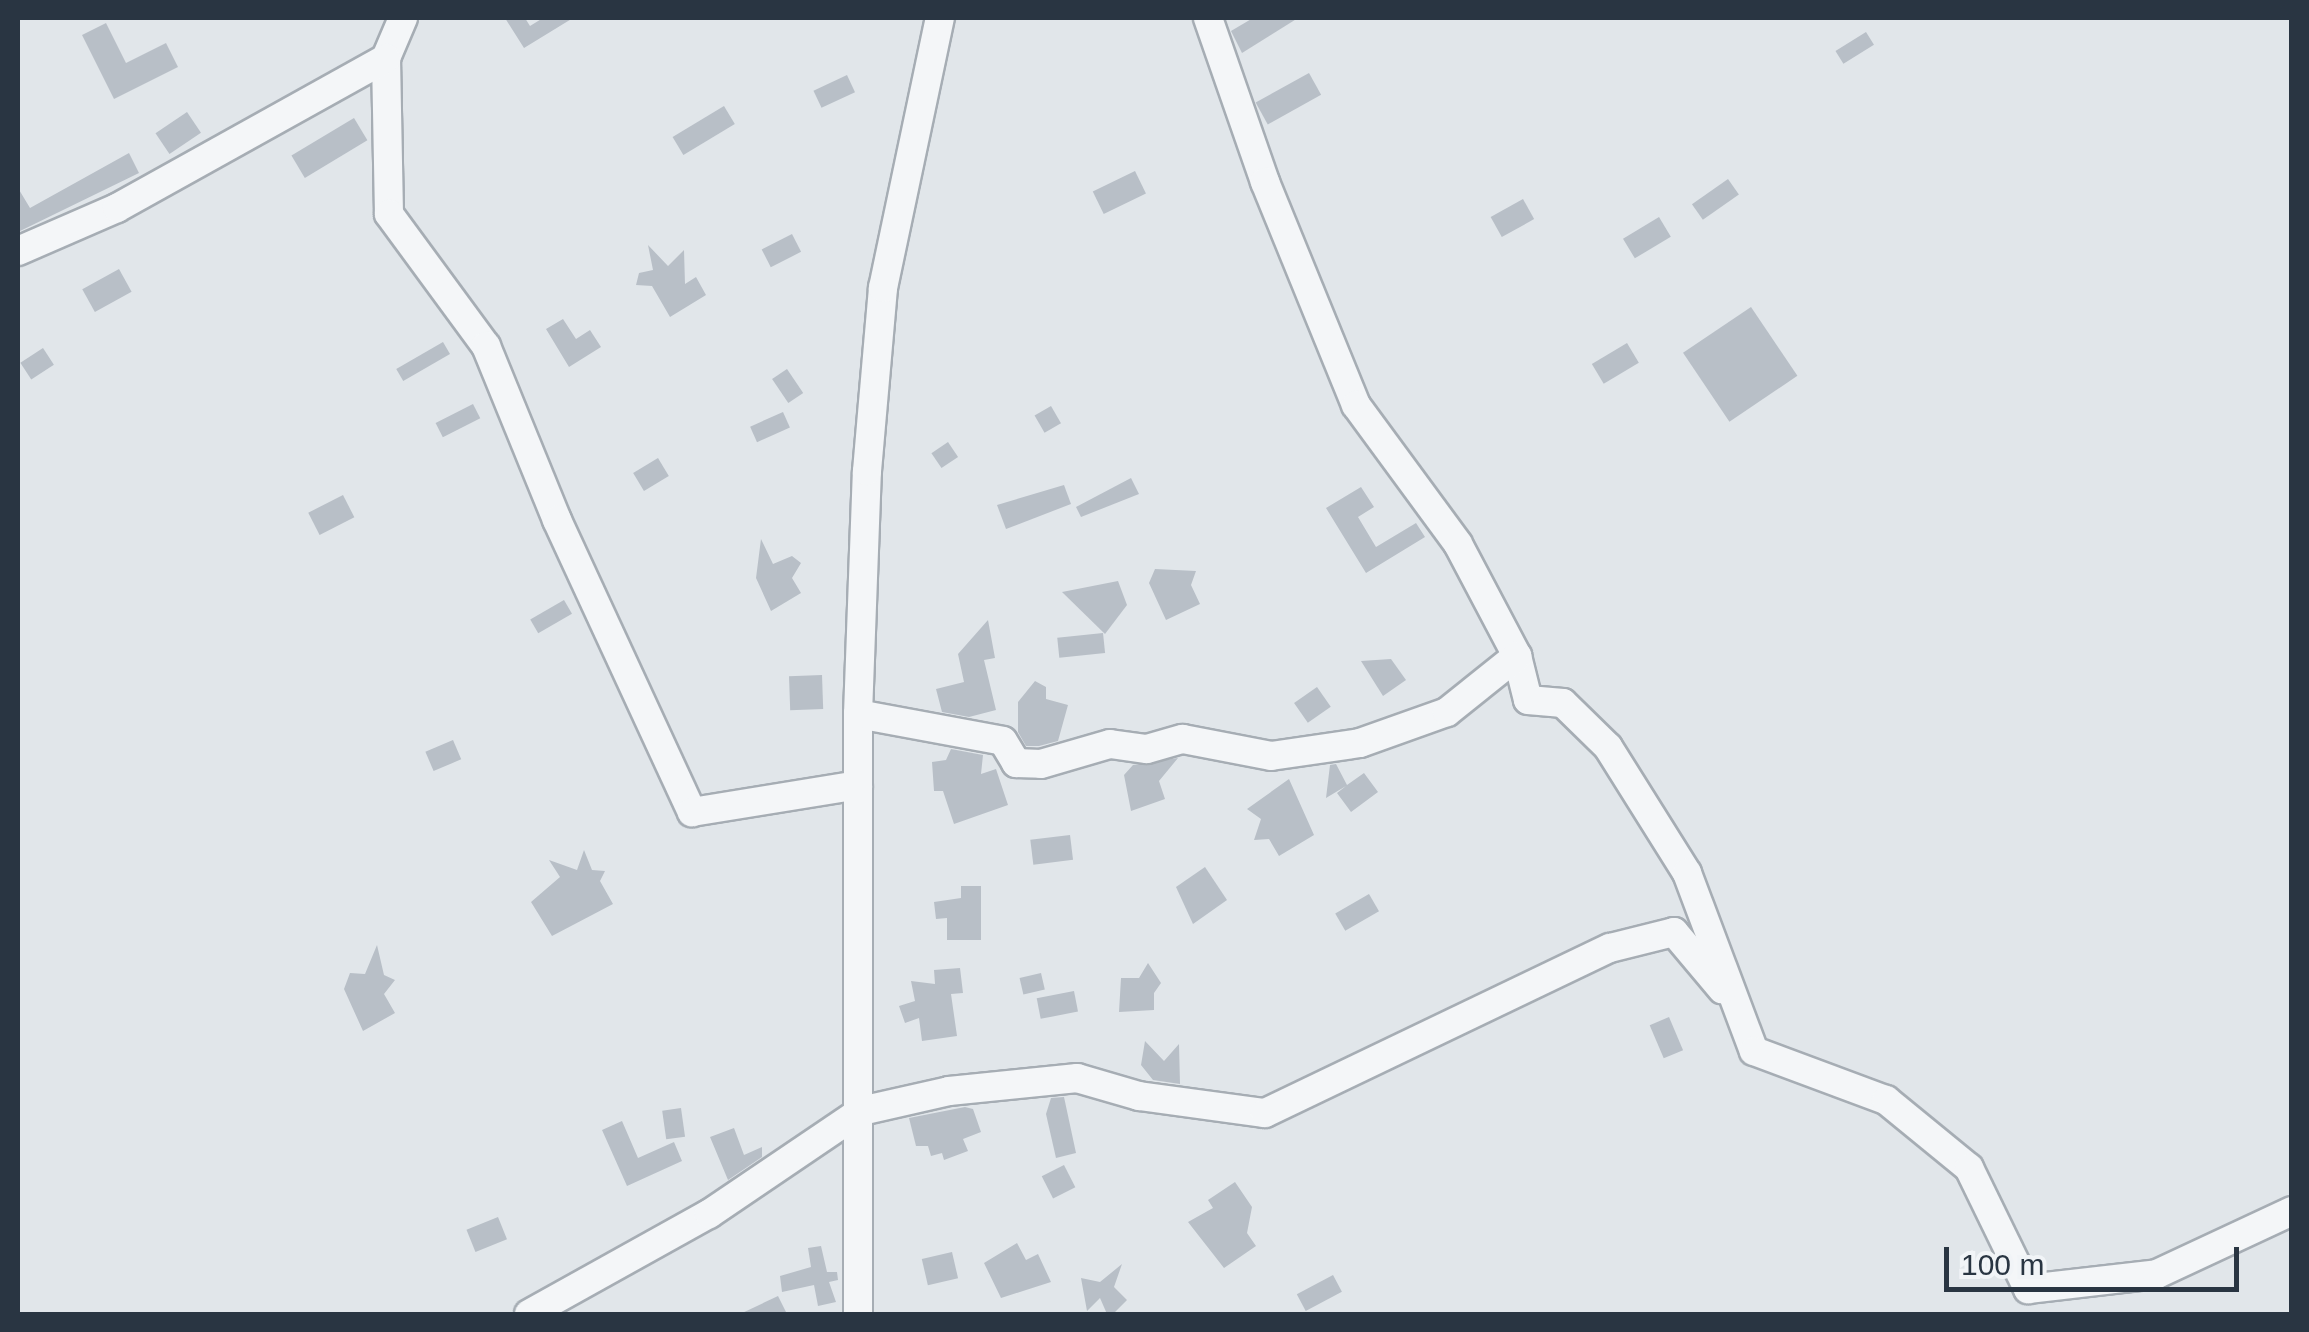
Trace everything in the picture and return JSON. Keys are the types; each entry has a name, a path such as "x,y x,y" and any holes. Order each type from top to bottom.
{"street":[{"path":"403,18 386,58 390,214 486,346 556,520 692,812 858,785"},
{"path":"858,1314 858,714 882,288 940,18"},
{"path":"1208,18 1264,182 1356,405 1458,544 1517,656 1528,700 1563,704 1608,747 1677,858 1754,1051 1886,1100 1969,1168 2028,1289 2157,1274 2292,1211"},
{"path":"18,250 117,208 386,58"},
{"path":"858,714 1003,742 1016,762 1041,764 1110,744 1147,749 1183,739 1270,756 1360,744 1447,712 1517,656"},
{"path":"529,1314 709,1214 861,1111 949,1091 1077,1078 1139,1096 1265,1112 1610,948 1674,932 1737,1006"}],"building":[{"path":"505,18 525,18 530,26 543,18 573,18 524,48"},
{"path":"1253,18 1298,18 1242,53 1231,31"},
{"path":"106,23 126,63 166,43 178,67 114,99 82,35"},
{"path":"1866,32 1874,45 1843,64 1835,51"},
{"path":"1309,73 1321,95 1268,124 1256,103"},
{"path":"847,75 855,92 821,108 813,91"},
{"path":"724,106 735,124 683,155 673,137"},
{"path":"187,112 201,133 169,154 155,133"},
{"path":"354,118 367,140 305,178 291,156"},
{"path":"129,153 139,173 18,232 18,188 30,208"},
{"path":"1135,171 1146,193 1104,214 1093,192"},
{"path":"1728,179 1739,195 1703,220 1692,204"},
{"path":"1523,199 1534,219 1502,237 1491,217"},
{"path":"1659,217 1671,237 1635,258 1623,239"},
{"path":"792,234 801,252 771,267 762,249"},
{"path":"648,245 668,266 684,250 685,284 696,277 706,295 670,317 652,286 636,285 639,273 653,270"},
{"path":"119,269 132,292 95,312 82,289"},
{"path":"1751,307 1797,376 1729,422 1683,353"},
{"path":"563,319 576,339 590,330 601,347 569,367 546,329"},
{"path":"443,342 450,354 403,381 396,369"},
{"path":"1627,343 1639,363 1604,384 1592,364"},
{"path":"43,348 54,365 31,379 20,363"},
{"path":"787,369 803,393 788,403 772,379"},
{"path":"473,404 480,418 443,437 436,423"},
{"path":"1051,406 1061,423 1045,433 1035,416"},
{"path":"783,412 790,428 757,442 750,427"},
{"path":"948,442 958,457 941,468 931,453"},
{"path":"658,458 669,476 644,491 633,473"},
{"path":"1131,478 1139,494 1081,517 1076,507"},
{"path":"1064,485 1071,504 1006,529 997,505"},
{"path":"1361,487 1374,507 1358,517 1376,547 1416,523 1425,537 1366,573 1326,508"},
{"path":"343,495 354,517 320,535 308,513"},
{"path":"761,539 773,564 792,556 801,563 792,578 801,593 771,611 756,578"},
{"path":"1155,569 1196,571 1191,585 1200,604 1166,620 1149,583"},
{"path":"1118,581 1127,605 1105,634 1062,592"},
{"path":"564,600 572,614 538,633 530,620"},
{"path":"988,620 995,658 984,660 996,710 969,717 942,712 936,689 964,682 958,654"},
{"path":"1103,633 1105,653 1059,658 1057,638"},
{"path":"1391,659 1406,680 1383,696 1361,661"},
{"path":"822,675 823,709 790,710 789,676"},
{"path":"1035,681 1046,687 1046,699 1068,705 1058,741 1026,746 1018,732 1018,702"},
{"path":"1317,687 1331,707 1308,723 1294,703"},
{"path":"453,740 461,759 434,771 425,752"},
{"path":"951,749 983,755 981,774 996,769 1008,805 954,824 943,791 934,791 932,762 946,760"},
{"path":"1178,758 1159,781 1165,799 1131,811 1124,775 1133,765"},
{"path":"1336,764 1347,785 1364,773 1378,792 1351,812 1337,793 1346,786 1326,798 1330,765"},
{"path":"1289,779 1314,835 1279,856 1269,839 1254,840 1261,819 1247,809"},
{"path":"1070,835 1073,860 1033,865 1030,840"},
{"path":"584,850 592,870 605,871 600,881 613,904 552,936 531,902 560,877 549,860 577,870"},
{"path":"1205,867 1227,900 1193,924 1176,887"},
{"path":"961,886 981,886 981,940 947,940 947,918 936,919 934,902 961,898"},
{"path":"1369,894 1379,911 1345,931 1335,914"},
{"path":"377,945 384,975 395,980 384,994 395,1013 363,1031 344,989 350,973 365,974"},
{"path":"1148,963 1161,983 1154,993 1154,1010 1119,1012 1121,978 1139,978"},
{"path":"960,968 963,993 951,994 957,1036 922,1041 919,1018 905,1023 899,1006 915,1001 911,981 935,984 934,970"},
{"path":"1041,973 1045,990 1023,995 1020,978"},
{"path":"1074,991 1078,1012 1041,1019 1037,998"},
{"path":"1669,1017 1683,1050 1664,1058 1650,1025"},
{"path":"1145,1041 1164,1061 1179,1044 1180,1084 1153,1080 1141,1065"},
{"path":"1064,1097 1076,1153 1056,1158 1046,1114 1051,1098"},
{"path":"965,1107 973,1109 981,1132 963,1139 968,1151 944,1160 942,1153 931,1156 928,1146 916,1146 909,1118"},
{"path":"681,1108 685,1137 666,1139 662,1111"},
{"path":"622,1121 638,1158 674,1142 682,1161 627,1186 602,1130"},
{"path":"734,1128 744,1155 762,1147 762,1157 728,1180 710,1137"},
{"path":"1064,1165 1075,1187 1053,1199 1042,1176"},
{"path":"1235,1182 1252,1207 1247,1233 1256,1246 1224,1268 1188,1222 1213,1208 1208,1200"},
{"path":"498,1217 507,1239 475,1252 466,1230"},
{"path":"1017,1243 1026,1260 1038,1254 1051,1282 1001,1298 984,1263"},
{"path":"821,1246 827,1272 837,1272 838,1280 829,1282 836,1302 818,1306 814,1285 782,1292 780,1276 811,1267 808,1248"},
{"path":"952,1252 958,1278 928,1285 922,1259"},
{"path":"1122,1264 1114,1287 1127,1300 1113,1314 1107,1314 1100,1298 1087,1311 1081,1278 1100,1282"},
{"path":"1333,1275 1342,1292 1306,1311 1297,1294"},
{"path":"778,1296 787,1314 740,1314"}]}
